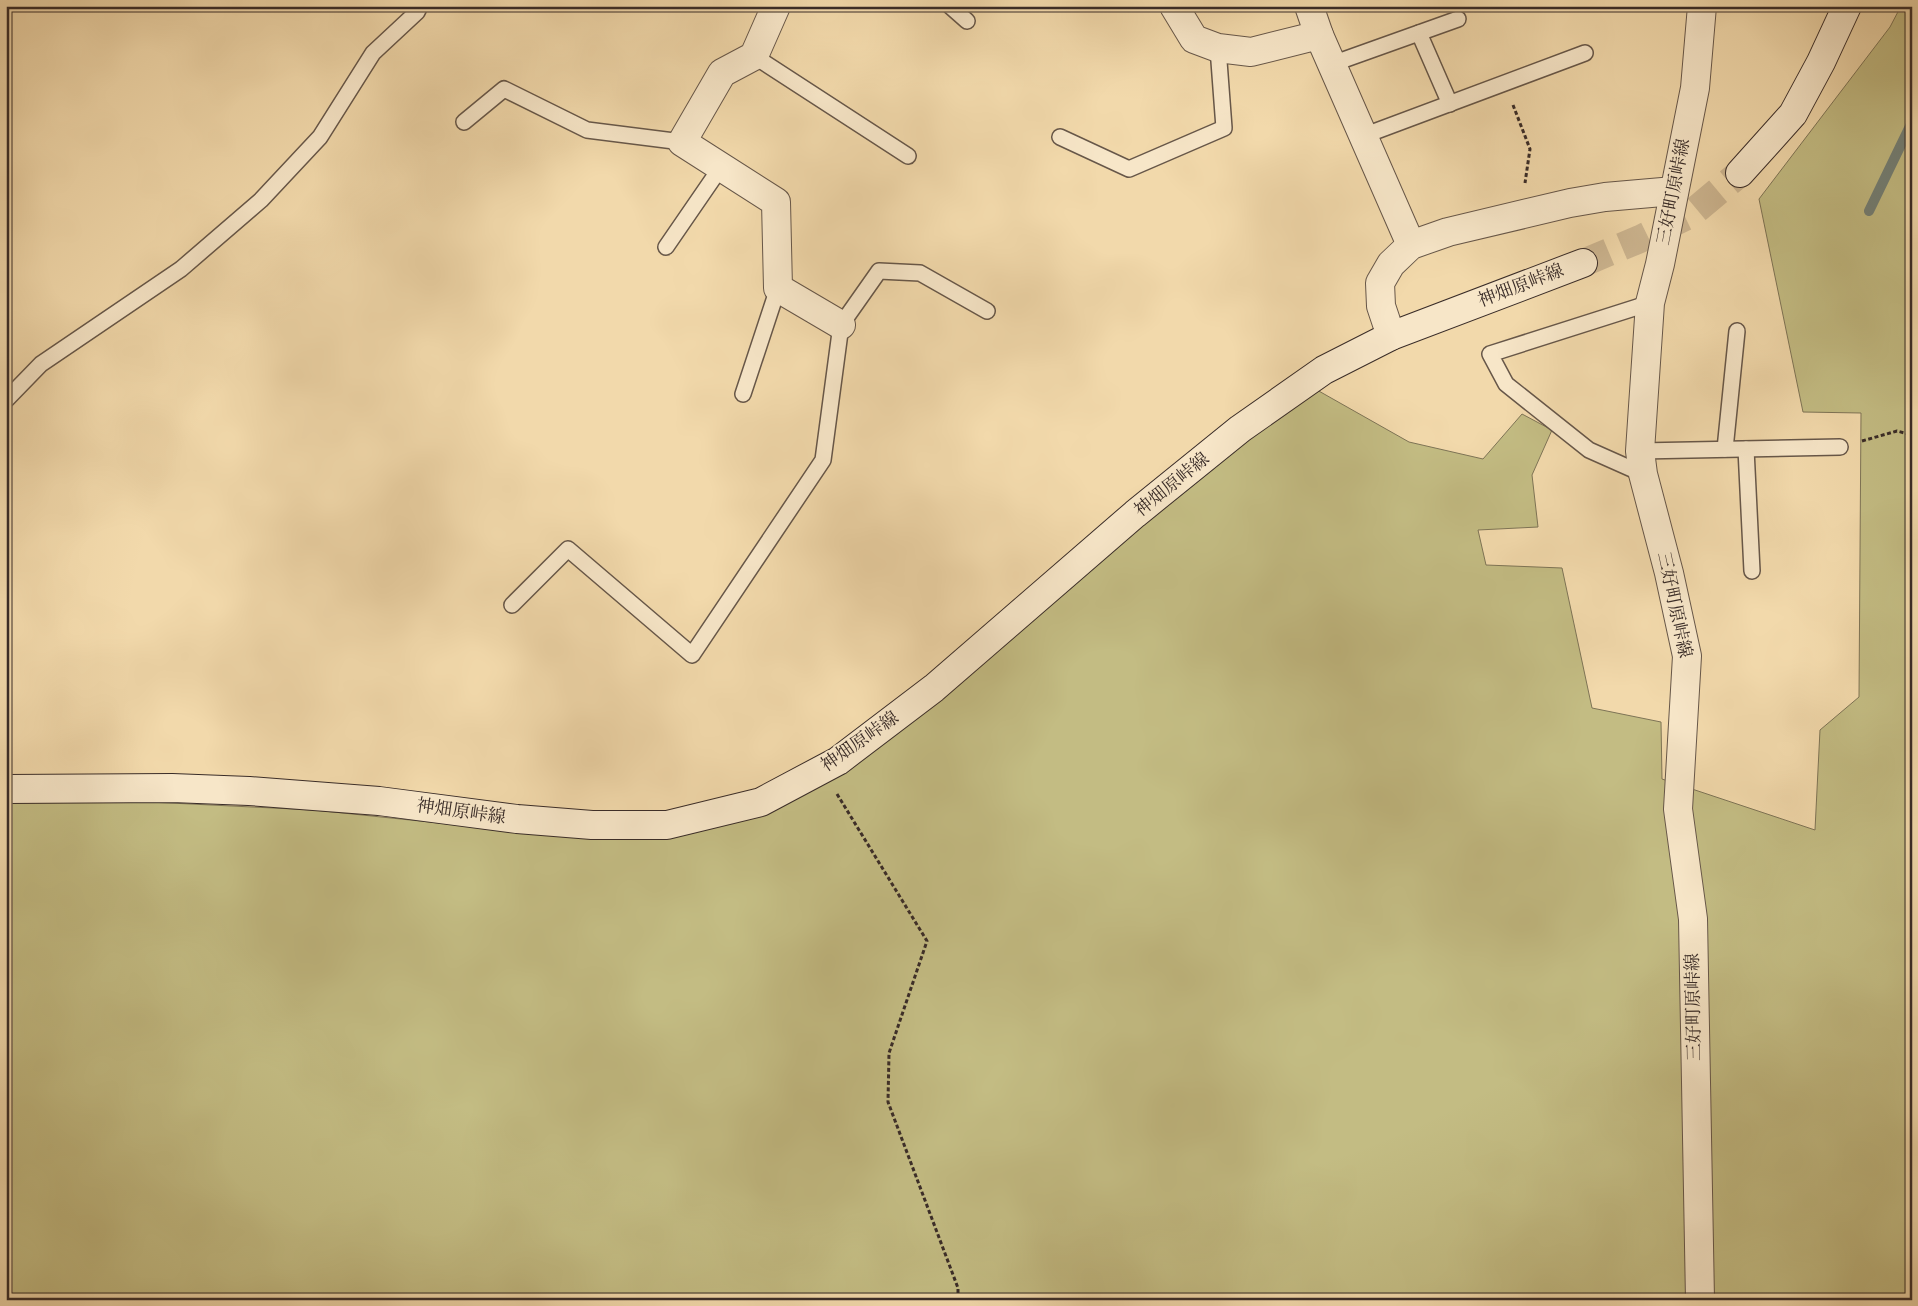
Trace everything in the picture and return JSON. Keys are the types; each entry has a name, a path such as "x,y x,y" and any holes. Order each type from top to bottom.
{"street":[{"path":"776,6 754,56 722,73 682,142 776,202 778,288 841,325"},
{"path":"1174,6 1194,39 1218,48 1251,52 1319,35"},
{"path":"1309,6 1319,35 1411,246"},
{"name":"三好町原峠線","path":"1700,1300 1692,919 1678,809 1687,656 1642,462 1650,303 1660,264 1695,88 1702,6"},
{"path":"1740,173 1793,114 1821,62 1847,6"},
{"path":"1391,336 1381,306 1380,283 1391,264 1411,246 1448,232 1570,202 1674,190"},
{"name":"神畑原峠線","path":"6,789 172,788 249,791 379,800 516,819 592,825 668,825 761,802 838,761 934,688 1135,514 1240,429 1324,370 1391,336 1583,263"}],"lane":[{"path":"6,400 41,364 181,269 261,200 320,137 373,53 417,12 420,6"},
{"path":"950,6 967,21"},
{"path":"1332,64 1458,19"},
{"path":"1419,33 1450,104"},
{"path":"1060,137 1129,169 1224,128 1218,48"},
{"path":"1363,136 1585,53"},
{"path":"754,56 908,156"},
{"path":"464,122 504,89 587,130 682,142"},
{"path":"666,247 721,167"},
{"path":"512,605 568,549 692,655 823,460 841,325 880,271 920,272 987,312"},
{"path":"743,394 778,288"},
{"path":"1650,303 1490,354 1506,384 1589,450 1642,462 1725,449 1840,447"},
{"path":"1725,449 1737,331"},
{"path":"1746,448 1752,572"}],"path":[{"path":"1504,83 1530,149 1522,214"},
{"path":"1840,447 1897,431 1912,435"},
{"path":"836,793 927,941 889,1053 888,1102 958,1288 958,1300"}],"shaded area":[{"path":"1901,6 1912,6 1912,1300 6,1300 6,803 87,799 314,810 506,830 748,814 1245,436 1317,390 1409,442 1483,459 1522,414 1552,430 1532,475 1538,527 1478,530 1486,565 1562,568 1592,708 1661,722 1662,779 1815,830 1820,730 1859,697 1861,413 1803,412 1759,199 1890,27"}],"waterway":[{"path":"1869,211 1912,122"}],"tunnel":[{"path":"1583,263 1640,239 1691,214 1740,173"}]}
